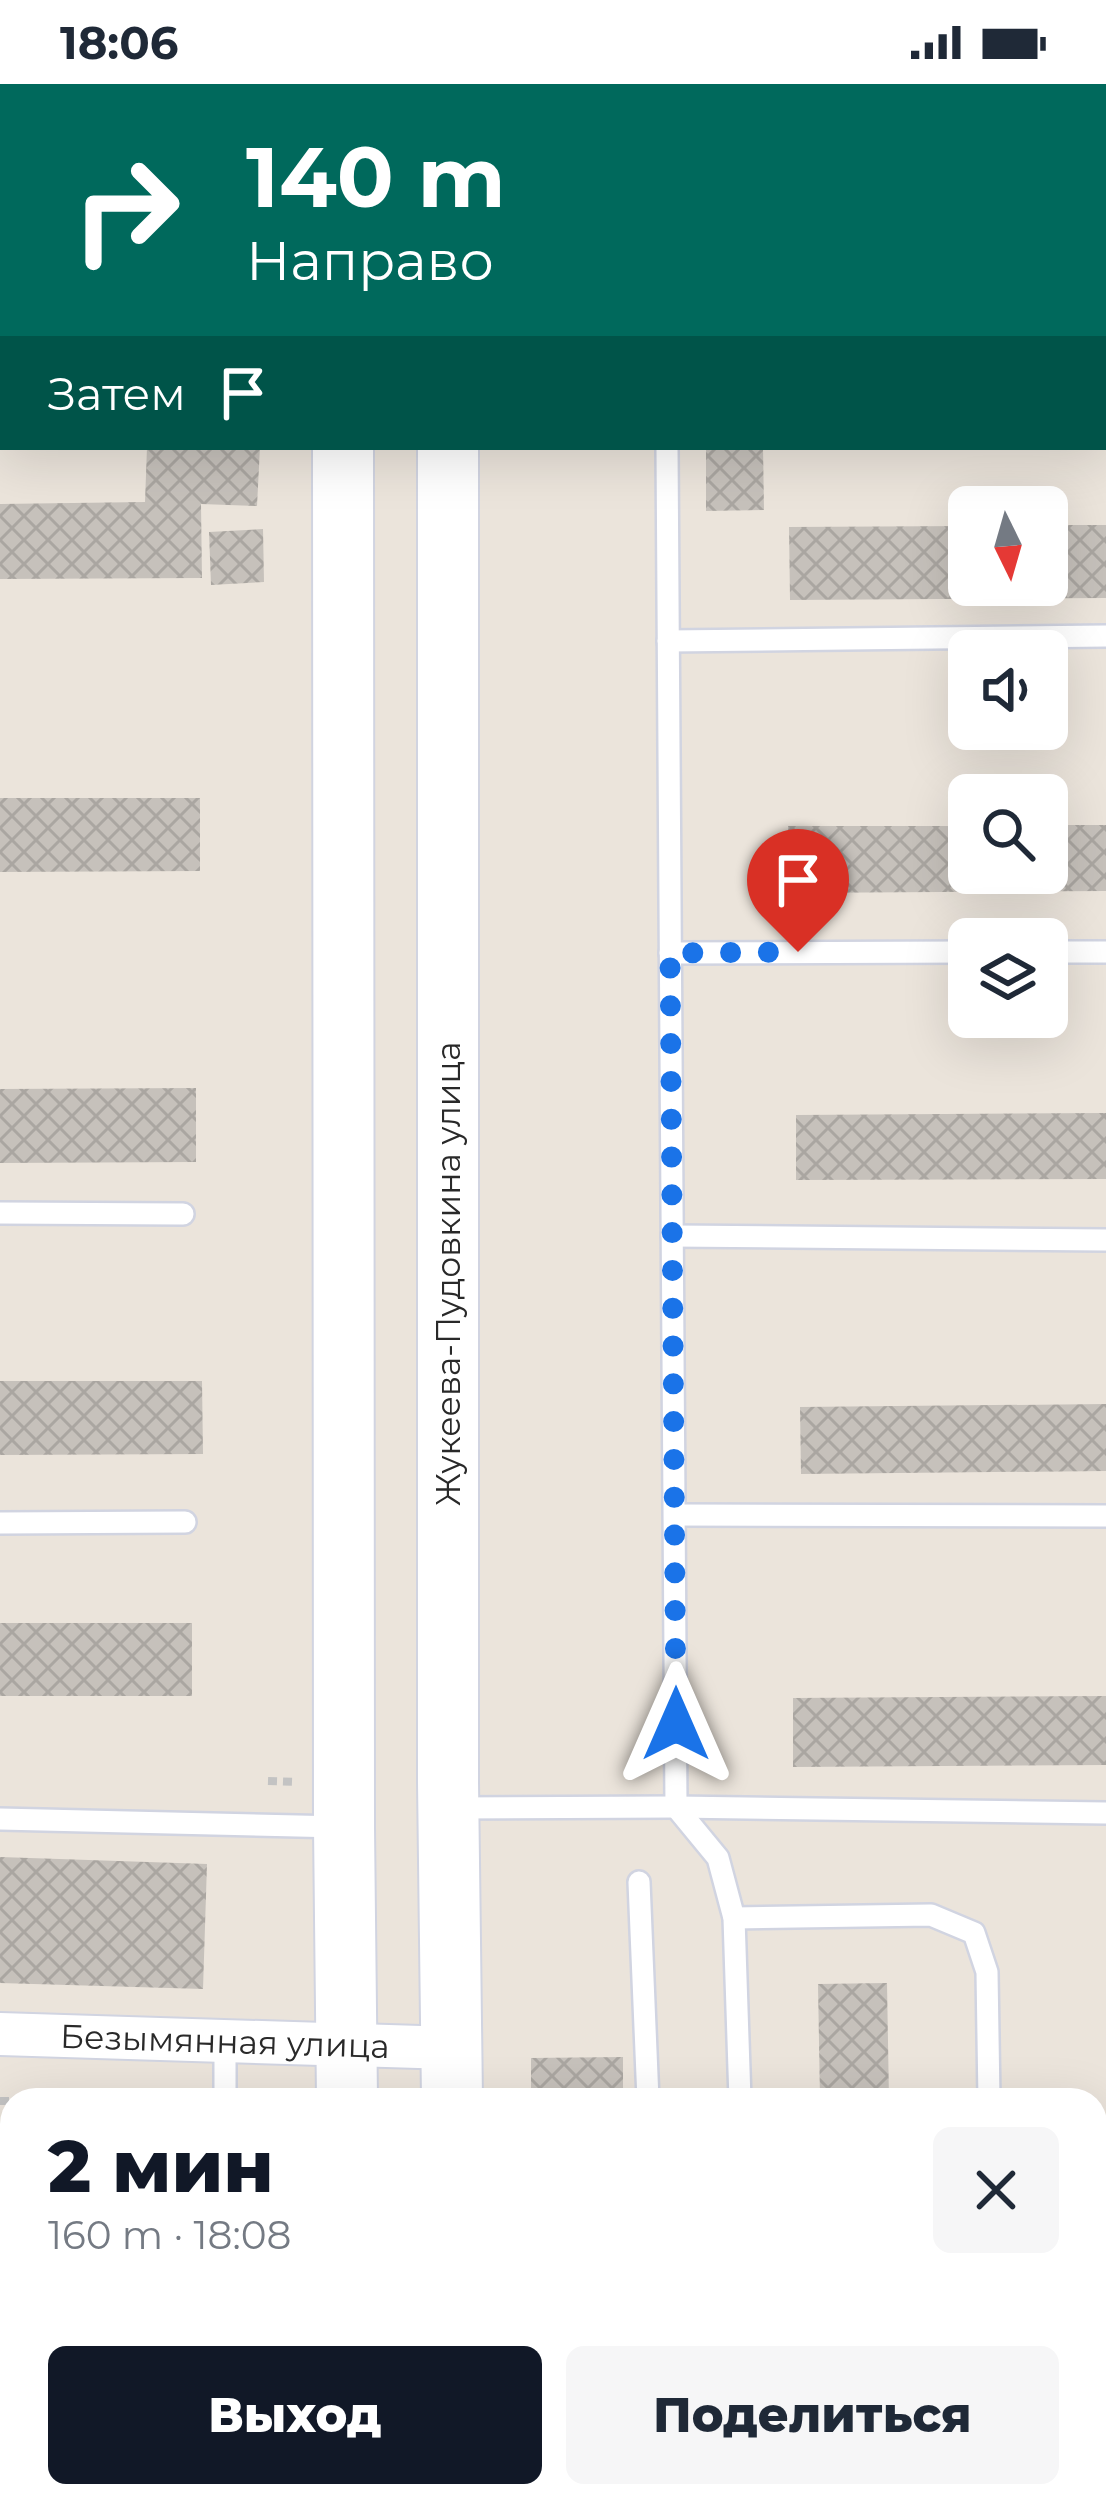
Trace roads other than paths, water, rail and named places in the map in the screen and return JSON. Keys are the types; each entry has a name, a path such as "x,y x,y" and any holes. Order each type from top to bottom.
{"main road":[{"path":"344,450 347,2073"},
{"name":"Жукеева-Пудовкина улица","path":"448,450 452,2074"}],"street":[{"name":"Безымянная улица","path":"0,2034 225,2041 347,2073 452,2074"}],"lane":[{"path":"667,450 676,1807 718,1858 734,1918 740,2088"},
{"path":"668,641 1106,636"},
{"path":"670,953 948,952"},
{"path":"1068,952 1106,952"},
{"path":"0,1213 183,1214"},
{"path":"672,1236 1106,1240"},
{"path":"674,1515 1106,1516"},
{"path":"0,1523 185,1522"},
{"path":"448,1808 1106,1813"},
{"path":"0,1819 344,1827"},
{"path":"639,1882 648,2088"},
{"path":"734,1918 931,1915 974,1934 987,1972 989,2088"},
{"path":"225,2041 225,2088"}]}
